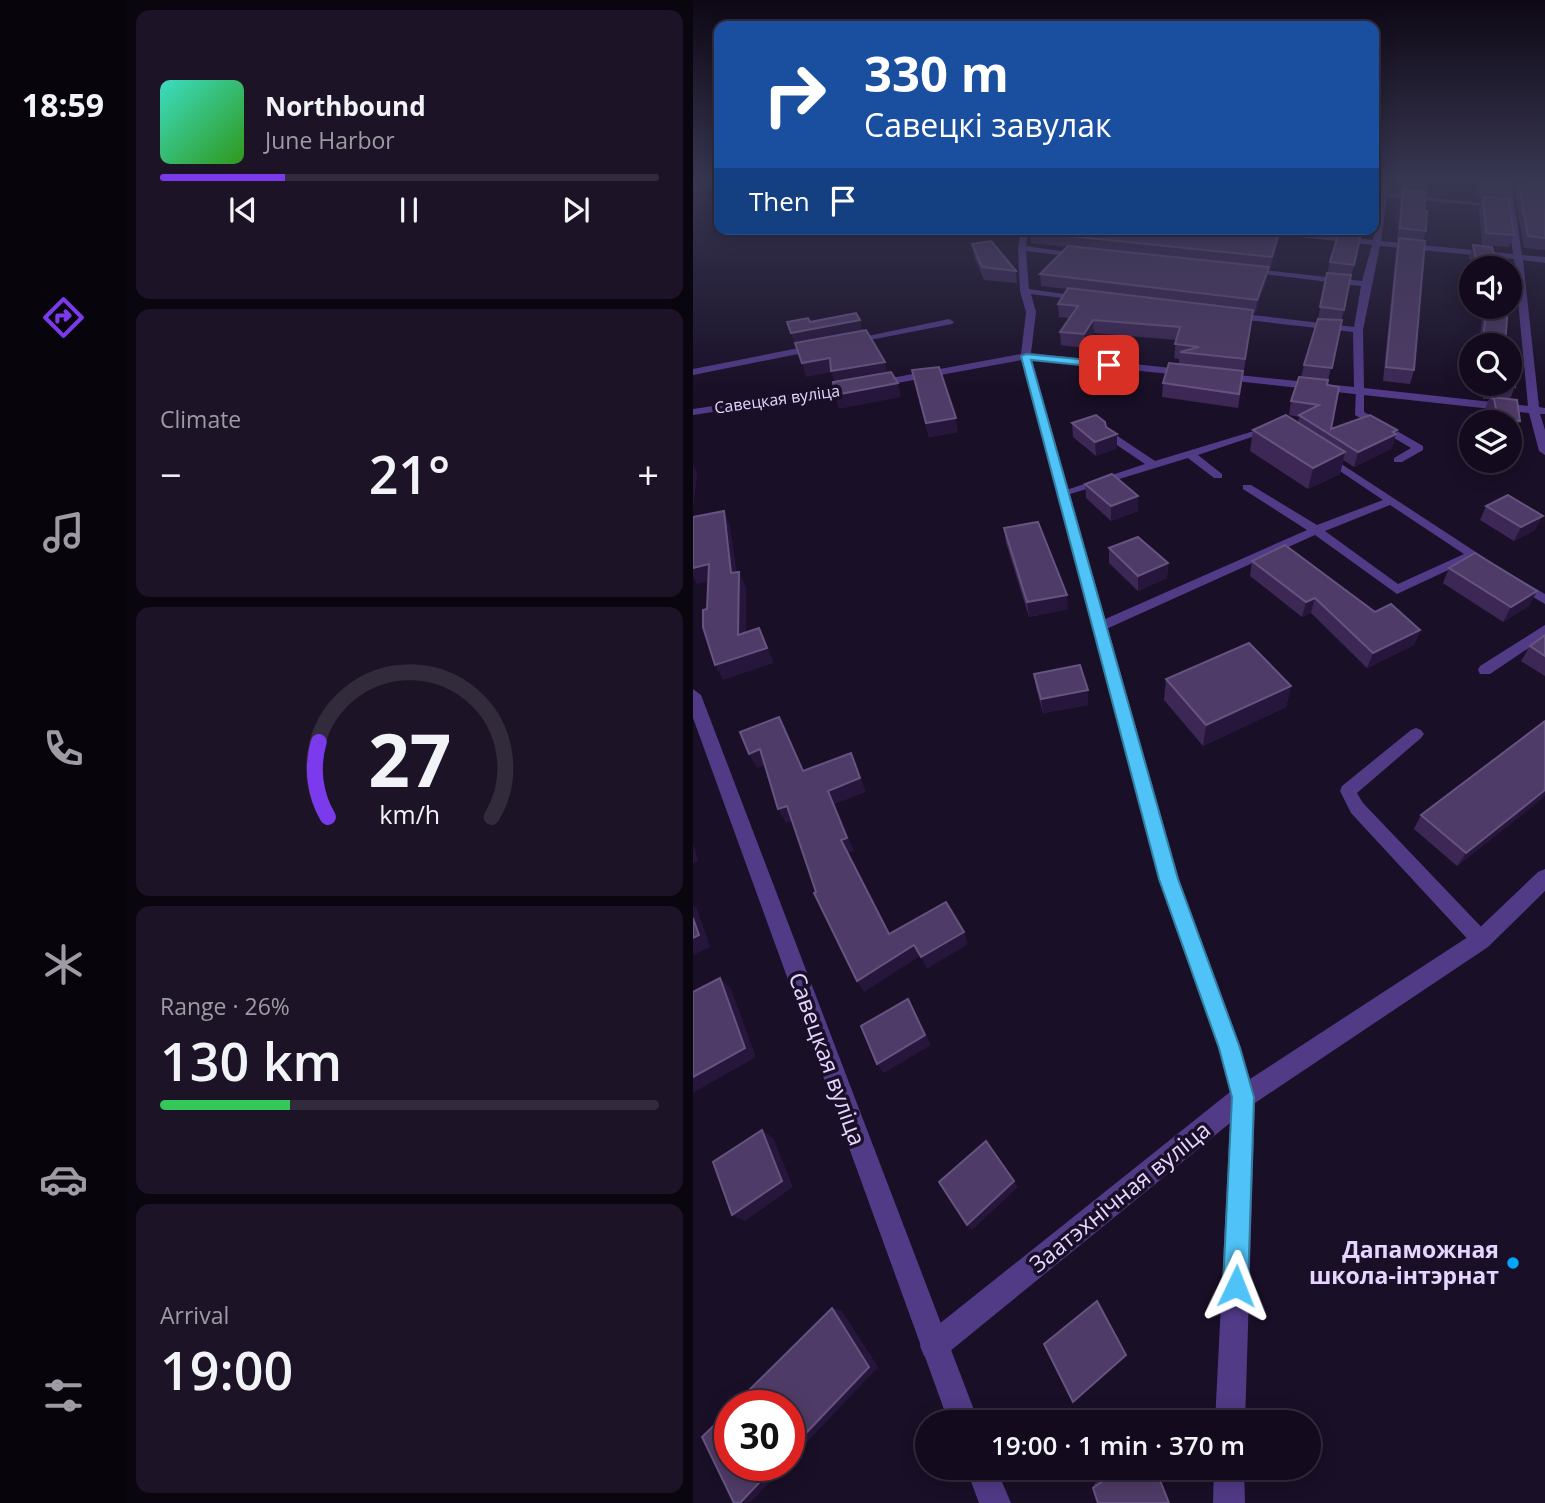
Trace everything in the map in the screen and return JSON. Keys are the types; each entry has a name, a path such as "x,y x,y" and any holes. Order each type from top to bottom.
{"street":[{"path":"1022,252 1025,291 1031,312 1026,356 1168,879 1230,1048 1243,1097 1231,1410"},
{"path":"1063,252 1091,255"},
{"path":"1359,390 1358,330 1375,252"},
{"path":"1469,252 1508,256"},
{"path":"1522,257 1545,260"},
{"path":"1228,270 1366,284"},
{"path":"1522,286 1545,451"},
{"path":"1025,291 1094,299"},
{"path":"1219,314 1358,330"},
{"path":"841,343 949,322"},
{"path":"693,372 828,346"},
{"name":"Савецкая вуліца","path":"693,412 859,387 1026,356 1539,411"},
{"name":"Савецкая вуліца","path":"693,695 959,1410"},
{"name":"Заатэхнічная вуліца","path":"933,1346 1243,1097 1481,940 1545,878"},
{"path":"986,1480 995,1503"},
{"path":"1229,1480 1229,1503"}],"lane":[{"path":"1359,390 1359,413 1419,448 1398,460"},
{"path":"1063,493 1280,426"},
{"path":"1112,437 1153,465"},
{"path":"1313,448 1545,600"},
{"path":"1191,455 1219,475"},
{"path":"1247,487 1315,530 1397,590 1473,554"},
{"path":"1098,627 1315,530 1392,500"},
{"path":"1485,670 1545,629"},
{"path":"1416,734 1349,791 1357,808 1481,940"}],"building":[{"path":"976,252 1000,252 1016,271 982,267"},
{"path":"1062,252 1127,252 1269,267 1257,300 1040,274"},
{"path":"1225,252 1273,252 1272,257"},
{"path":"1333,252 1357,252 1354,265 1330,262"},
{"path":"1398,252 1424,252 1414,370 1386,367"},
{"path":"1475,252 1493,252 1495,256 1475,256"},
{"path":"1327,273 1351,275 1344,310 1320,307"},
{"path":"1068,288 1253,310 1245,359 1180,352 1199,347 1175,344 1180,327 1093,320 1084,334 1060,332 1078,306 1058,304"},
{"path":"856,313 860,320 791,333 787,322 808,318 810,322"},
{"path":"1318,319 1342,320 1332,368 1304,365"},
{"path":"1485,319 1507,319 1506,333 1484,333"},
{"path":"866,330 885,362 831,371 830,358 802,363 795,343"},
{"path":"1169,363 1243,371 1239,394 1163,383"},
{"path":"939,367 956,418 926,423 912,370"},
{"path":"891,372 898,383 835,395 833,382"},
{"path":"1299,377 1328,380 1327,385 1339,387 1331,429 1370,415 1397,430 1393,432 1396,434 1358,452 1299,415 1319,405 1291,401"},
{"path":"1490,397 1517,400 1518,410 1496,410 1494,399"},
{"path":"1096,415 1105,422 1106,427 1117,434 1095,442 1072,423"},
{"path":"1286,415 1345,452 1313,468 1253,430"},
{"path":"1112,474 1138,496 1111,506 1085,484"},
{"path":"1508,495 1543,516 1521,527 1486,506"},
{"path":"724,511 731,573 739,572 738,635 759,628 767,648 715,665 703,627 703,610 707,609 709,564 693,568 693,517"},
{"path":"1038,522 1067,595 1027,602 1004,528"},
{"path":"1138,537 1168,563 1138,576 1109,548"},
{"path":"1285,545 1375,612 1391,604 1420,630 1373,653 1315,598 1306,602 1252,561"},
{"path":"1475,553 1537,591 1511,607 1449,568"},
{"path":"1545,635 1545,656 1530,646"},
{"path":"1249,643 1291,686 1206,725 1166,679"},
{"path":"1080,665 1088,690 1041,699 1034,674"},
{"path":"779,717 803,771 851,753 860,778 828,791 847,838 841,840 889,934 946,902 964,932 921,957 914,945 857,981 814,893 816,892 787,806 778,809 760,749 749,754 740,732"},
{"path":"1545,721 1545,790 1466,853 1421,815"},
{"path":"693,918 699,935 693,938"},
{"path":"720,978 745,1048 693,1077 693,992"},
{"path":"908,999 925,1035 877,1064 861,1026"},
{"path":"762,1130 782,1181 732,1215 713,1162"},
{"path":"986,1141 1014,1181 967,1225 939,1182"},
{"path":"1097,1301 1126,1355 1073,1402 1044,1344"},
{"path":"832,1308 869,1367 805,1434 805,1390 749,1390"},
{"path":"714,1425 714,1462 702,1437"},
{"path":"1105,1480 1160,1480 1169,1503 1098,1503 1093,1488"},
{"path":"723,1481 761,1481 740,1503 734,1503"}],"place":[{"name":"Дапаможная школа-інтэрнат","path":"1513,1263"}],"route":[{"path":"1109,365 1026,356 1168,879 1230,1048 1243,1097 1236,1286"}]}
